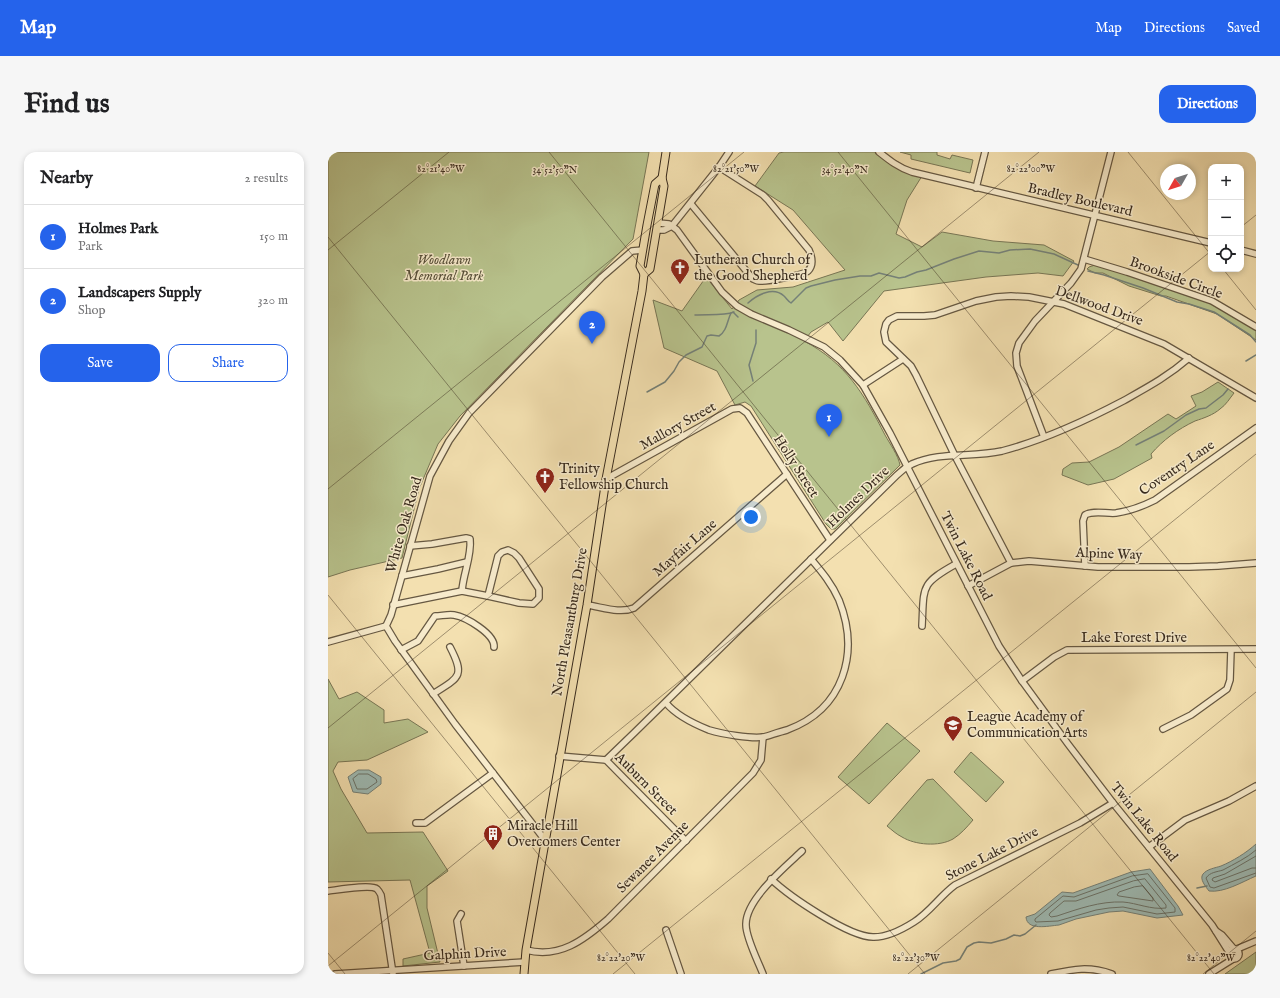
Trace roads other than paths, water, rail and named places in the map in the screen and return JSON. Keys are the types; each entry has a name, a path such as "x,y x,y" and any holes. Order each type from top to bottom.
{"main road":[{"name":"North Pleasantburg Drive","path":"644,274 650,269 658,227 664,186 662,178 666,152"},
{"name":"North Pleasantburg Drive","path":"524,974 526,950 587,604 606,480 644,274 640,266 655,184 662,178"}],"street":[{"path":"658,227 664,230 672,226 691,204 729,152"},
{"name":"Bradley Boulevard","path":"879,152 904,170 1208,242"},
{"path":"976,188 985,152"},
{"path":"1044,437 1020,374 1016,358 1017,348 1022,339 1076,277 1081,269 1110,152"},
{"path":"691,204 753,279 768,281 803,273 809,269 812,261 809,250 768,200 763,195 719,167"},
{"name":"Twin Lake Road","path":"672,226 677,230 722,292 737,306 751,314 795,332 824,347 840,360 863,385 907,467 995,639 1022,680 1068,744 1113,803 1234,951 1230,958 1233,959"},
{"name":"White Oak Road","path":"386,626 394,605 430,476 449,440 469,413 602,277 632,251 644,250"},
{"path":"1244,251 1256,254"},
{"name":"Brookside Circle","path":"1084,259 1127,272 1212,302 1256,327"},
{"name":"Dellwood Drive","path":"1011,563 955,456 911,366 886,342 884,338 886,324 893,317 935,315 976,301 996,297 1029,297 1054,301 1164,344 1256,398"},
{"name":"Holmes Drive","path":"606,760 666,703 830,540 907,467 934,458 992,453 1044,437 1080,423 1158,382 1189,358"},
{"path":"863,385 903,359"},
{"name":"Mallory Street","path":"606,480 732,409 740,408"},
{"name":"Holly Street","path":"740,408 747,413 830,540"},
{"name":"Coventry Lane","path":"1085,566 1083,522 1085,515 1090,513 1122,512 1141,507 1155,500 1256,428"},
{"name":"Mayfair Lane","path":"587,604 622,610 634,608 787,474"},
{"path":"410,546 469,538 471,546 462,582 462,591"},
{"path":"394,605 426,597 462,591 530,605 538,600 540,593 520,558 514,553 506,550 498,556 488,596"},
{"path":"666,703 686,718 704,728 730,735 762,737 795,727 816,714 840,685 845,669 847,635 843,612 830,582 811,560"},
{"name":"Alpine Way","path":"968,586 1011,563 1038,561 1085,566 1189,567 1256,563"},
{"path":"402,576 467,562"},
{"path":"922,626 926,586 938,574 956,564"},
{"path":"401,650 418,641 435,616 447,615 459,616 474,623 491,638 494,642 494,648"},
{"path":"328,642 386,626 401,650 455,724 545,840"},
{"path":"434,694 458,676 459,669 450,646"},
{"name":"Lake Forest Drive","path":"1022,680 1054,657 1067,650 1256,649"},
{"path":"1163,729 1191,715 1227,689 1230,680 1231,650"},
{"name":"Sewanee Avenue","path":"526,950 536,953 556,951 573,945 589,936 608,919 738,790 753,773 761,760 762,737"},
{"name":"Auburn Street","path":"559,756 606,760 686,840"},
{"path":"416,823 425,823 493,772"},
{"path":"1149,847 1185,820 1229,801 1256,786"},
{"name":"Stone Lake Drive","path":"771,879 778,886 821,915 846,929 874,938 904,928 914,922 942,895 955,885 1080,823 1113,803"},
{"path":"763,974 752,946 746,925 747,918 751,908 771,879 802,851"},
{"path":"328,891 364,887 378,890 381,895 393,972"},
{"path":"461,914 457,922 457,927 464,966"},
{"path":"666,930 681,974"},
{"path":"1217,969 1234,951 1254,942"},
{"path":"1209,974 1233,959 1238,958 1234,951"},
{"name":"Galphin Drive","path":"335,974 393,972 525,962"},
{"path":"1051,974 1081,968 1098,970 1112,974"}],"water":[{"path":"358,770 369,770 381,777 381,784 368,794 353,792 348,777"},
{"path":"1256,844 1256,876 1227,889 1209,891 1202,881 1202,876 1205,872 1235,859"},
{"path":"1150,869 1183,915 1157,918 1123,911 1109,912 1076,919 1059,925 1039,927 1030,924 1027,921 1026,917 1035,914 1062,892 1073,893 1131,872"}],"waterway":[{"path":"748,303 756,297 770,292 780,293 791,303 806,288 811,286 835,280 860,276 871,276 879,273 899,278 905,277 979,251 999,253 1010,250 1030,249 1054,254 1078,265"},
{"path":"1088,271 1143,288 1177,302 1189,304 1214,312 1250,335 1256,342"},
{"path":"733,312 738,317"},
{"path":"695,315 734,312"},
{"path":"647,392 665,382 679,362 686,355 702,347 707,336 719,336 722,334 731,313"},
{"path":"753,381 749,365 756,343 756,330"},
{"path":"1246,361 1256,355"},
{"path":"1136,445 1164,431 1186,415 1199,409 1206,408 1223,395 1228,389"},
{"path":"1197,888 1207,886"},
{"path":"921,974 943,963 960,959 967,947 974,943 991,943 1014,935 1020,936 1036,925"}],"place":[{"name":"Lutheran Church of the Good Shepherd","path":"680,285"},
{"name":"Landscapers Supply","path":"592,344"},
{"name":"Holmes Park","path":"829,437"},
{"name":"Trinity Fellowship Church","path":"545,494"},
{"name":"League Academy of Communication Arts","path":"953,742"},
{"name":"Miracle Hill Overcomers Center","path":"493,851"}],"park label":[{"name":"Woodlawn Memorial Park","path":"444,268"}]}
